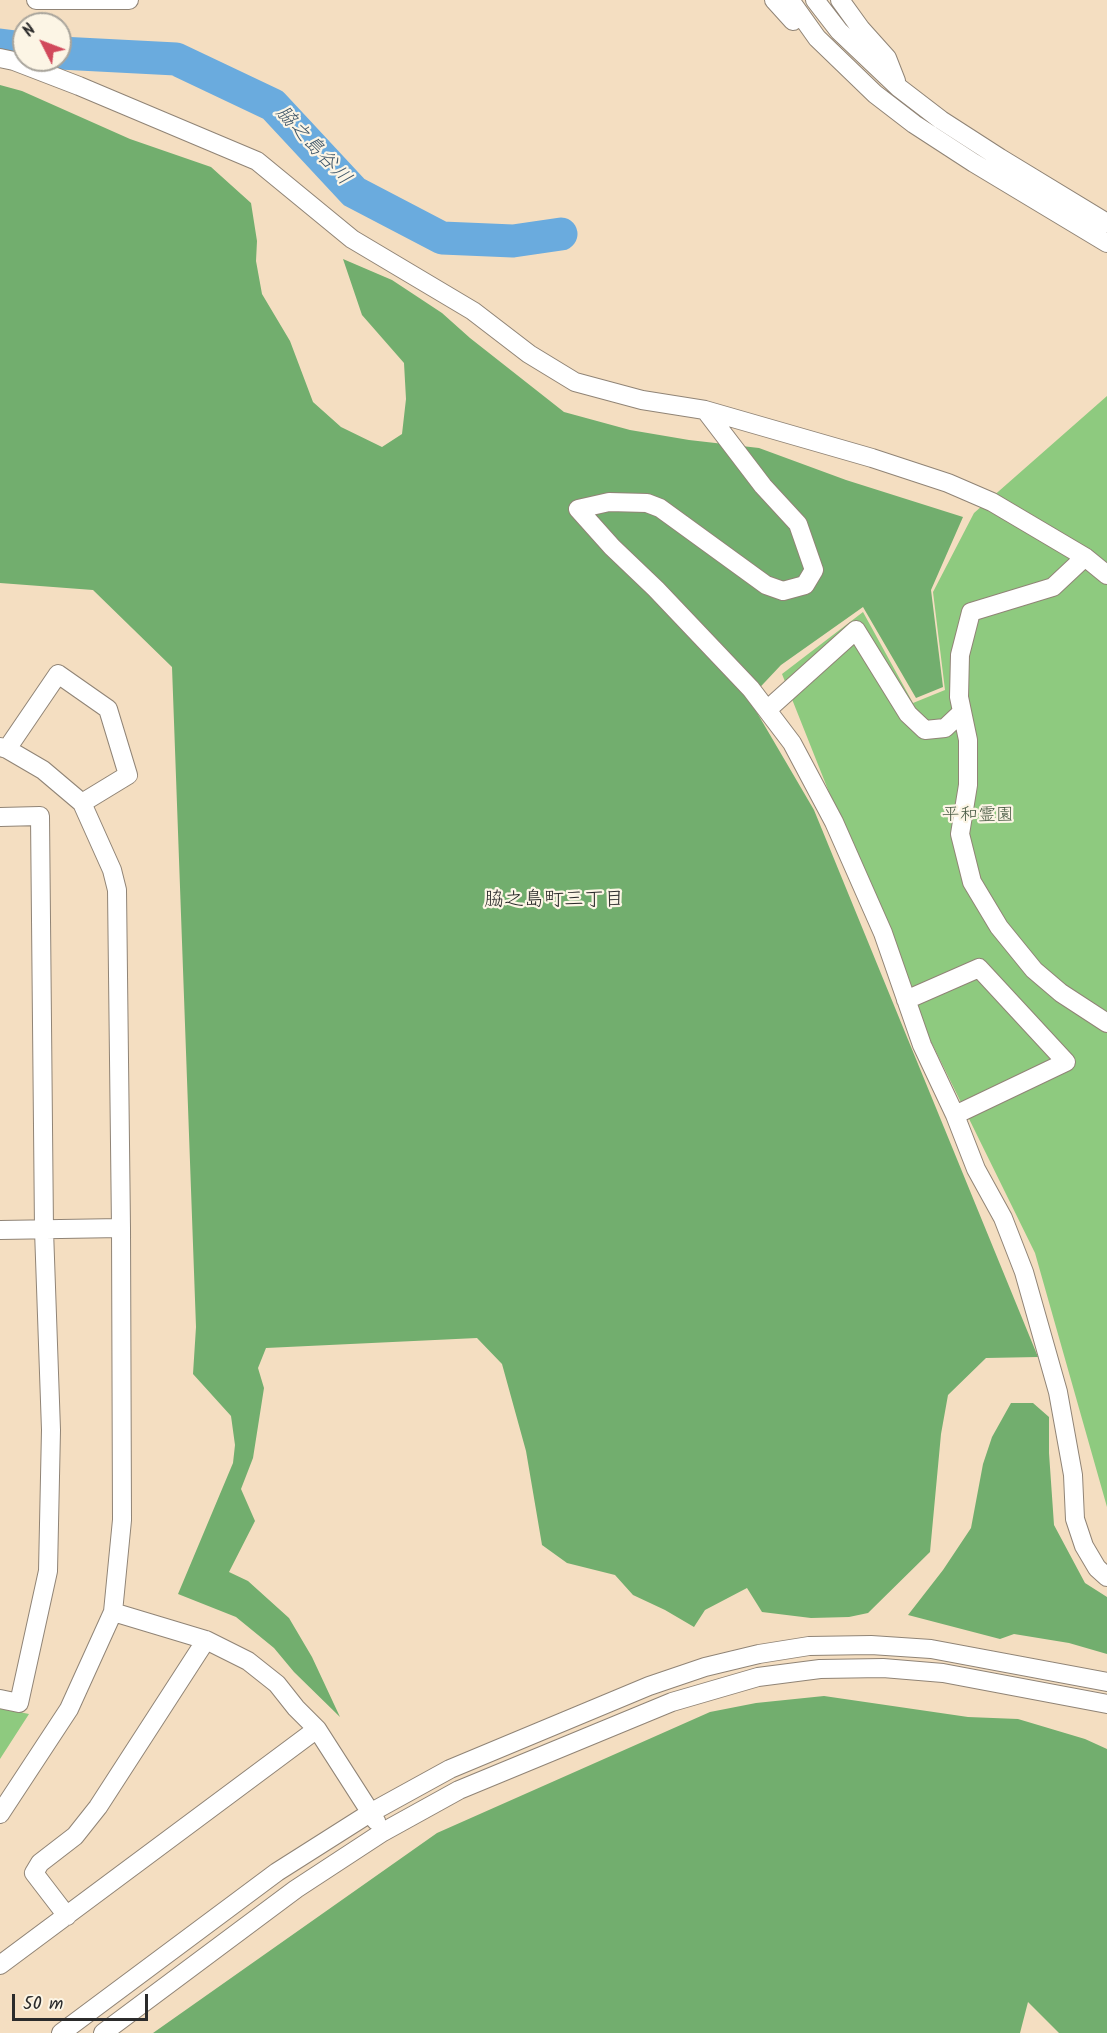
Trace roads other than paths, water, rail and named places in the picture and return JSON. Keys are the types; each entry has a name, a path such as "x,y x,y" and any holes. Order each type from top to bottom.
{"street":[{"path":"36,0 129,0"},
{"path":"774,0 814,45 914,124 1107,243"},
{"path":"790,0 817,38 875,94"},
{"path":"815,0 839,31 898,87 941,120 1107,223"},
{"path":"840,0 861,29 887,58 898,87"},
{"path":"0,58 14,61 79,86 257,161 352,239 473,311 529,354 575,382 642,400 705,410 872,458 948,483 992,502 1085,557 1107,575"},
{"path":"705,410 764,486 798,524 814,570 805,585 783,591 766,585 660,508 647,503 609,502 578,509 612,547 656,589 751,689 792,743 834,822 883,933 922,1045 955,1115 976,1169 1003,1218 1024,1272 1058,1392 1072,1475 1076,1519 1084,1546 1097,1568 1107,1577"},
{"path":"1085,557 1053,587 971,612 960,655 959,697 968,740 968,785 960,834 972,882 999,927 1034,970 1061,993 1107,1023"},
{"path":"767,710 856,630 908,714 925,730 945,728 962,712"},
{"path":"0,1814 69,1709 113,1612 122,1520 117,890 112,870 82,803 43,770 4,748 58,674 108,709 128,775 82,803"},
{"path":"0,817 40,816 44,1230 51,1430 48,1571 19,1703 0,1698"},
{"path":"906,1000 979,968 1066,1062 955,1115"},
{"path":"0,1230 121,1228"},
{"path":"113,1612 206,1640 248,1661 277,1684 316,1729 383,1832"},
{"path":"67,1916 34,1873 40,1863 75,1836 99,1807 206,1640"},
{"path":"60,2033 277,1872 370,1813 450,1769 649,1686 705,1667 759,1654 808,1646 871,1645 931,1649 1107,1682"},
{"path":"103,2033 296,1888 383,1832 459,1790 672,1702 758,1677 820,1669 883,1668 943,1673 1107,1704"},
{"path":"0,1965 316,1729"}],"waterway":[{"name":"脇之島谷川","path":"0,45 12,46"},
{"name":"脇之島谷川","path":"72,54 176,59 273,105 354,192 442,238 513,241 561,234"}],"district":[{"name":"脇之島町三丁目","path":"554,902"}],"park label":[{"name":"平和霊園","path":"978,817"}]}
